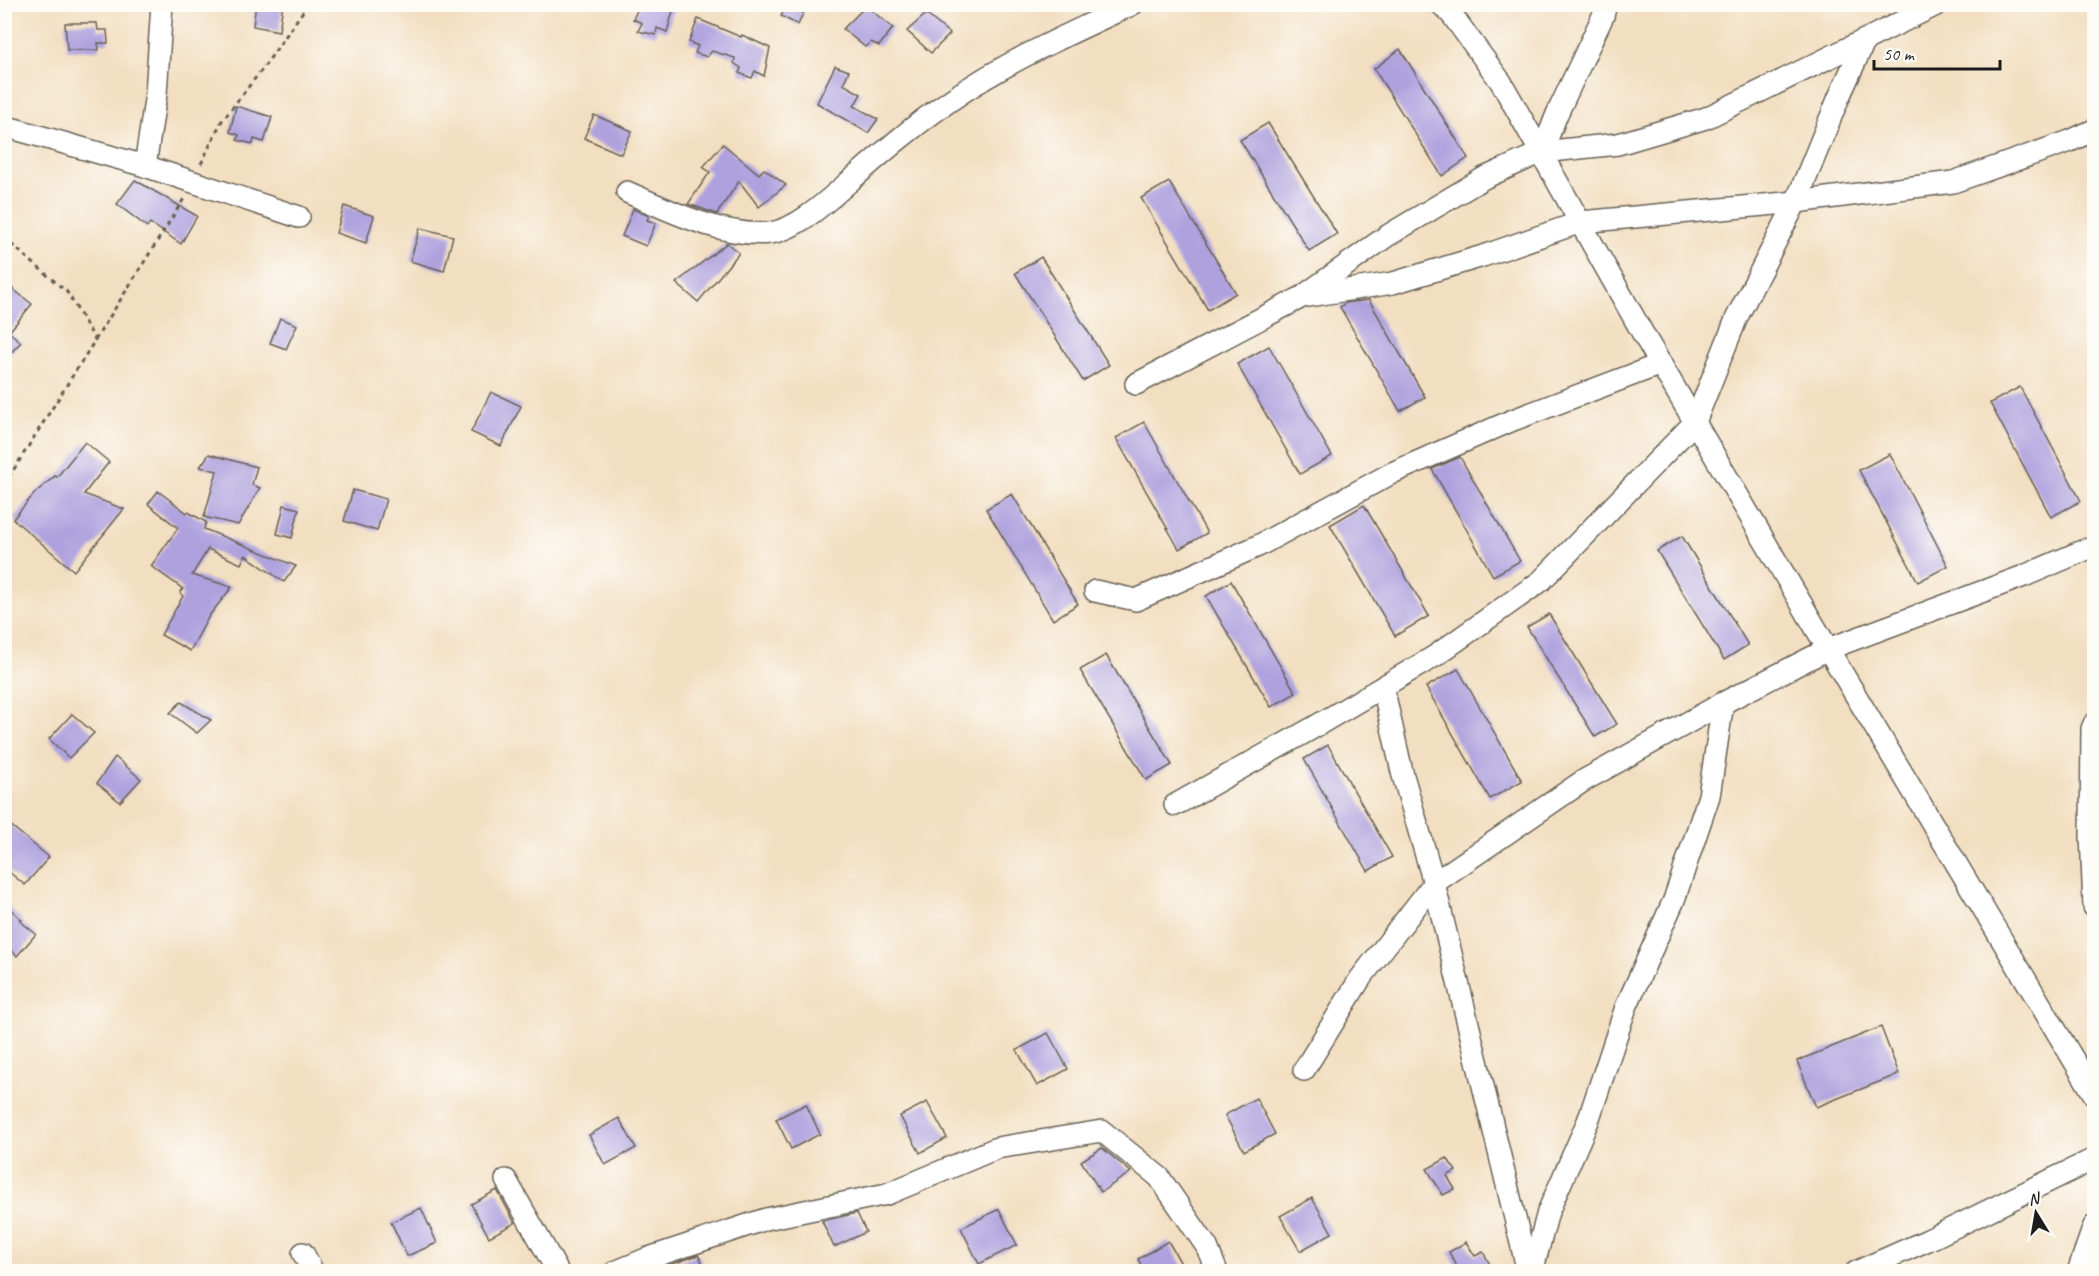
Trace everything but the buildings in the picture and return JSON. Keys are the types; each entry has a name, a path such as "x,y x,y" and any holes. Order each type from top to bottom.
{"street":[{"path":"144,166 156,94 162,4"},
{"path":"627,192 672,212 738,233 771,233 803,220 897,140 949,101 1026,56 1133,4"},
{"path":"1441,4 1452,15 1501,82 1661,364 1828,650 2094,1094"},
{"path":"1542,152 1557,114 1603,16 1606,4"},
{"path":"1136,384 1302,297 1388,236 1484,178 1542,152 1618,144 1706,118 1938,4"},
{"path":"1175,805 1435,656 1541,582 1695,422 1737,317 1796,202 1865,40"},
{"path":"4,126 144,166 299,217"},
{"path":"1302,297 1393,283 1483,256 1581,222 1796,202 1953,182 2070,141 2094,130"},
{"path":"1095,591 1137,600 1258,546 1403,468 1513,420 1661,364"},
{"path":"1304,1070 1360,979 1434,883 1582,781 1723,703 1828,650 2024,576 2094,546"},
{"path":"1383,687 1402,772 1434,883 1530,1272"},
{"path":"1530,1272 1548,1212 1588,1121 1626,1007 1674,900 1709,796 1723,703"},
{"path":"2094,724 2092,729 2091,834 2094,907"},
{"path":"615,1272 646,1259 766,1219 887,1194 997,1148 1102,1131 1158,1177 1208,1246 1217,1272"},
{"path":"1856,1272 1928,1240 2094,1159"},
{"path":"506,1180 558,1272"},
{"path":"2078,1272 2094,1226"}],"path":[{"path":"4,486 193,182 221,122 264,67 308,4"},
{"path":"4,238 68,292 96,341"}]}
